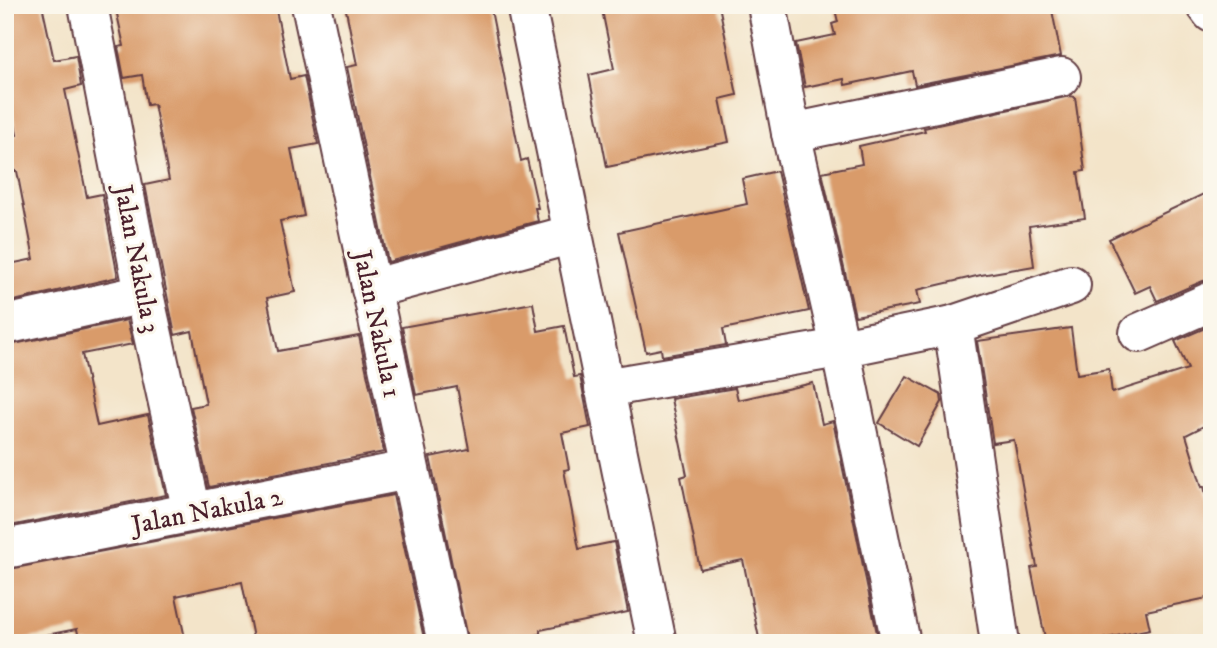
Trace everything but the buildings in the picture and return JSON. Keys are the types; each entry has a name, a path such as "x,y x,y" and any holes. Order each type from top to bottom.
{"street":[{"name":"Jalan Nakula 3","path":"89,5 144,294 192,512"},
{"name":"Jalan Nakula 1","path":"311,5 447,643"},
{"path":"526,5 657,643"},
{"path":"767,5 791,134 901,643"},
{"path":"1206,5 1212,13"},
{"path":"791,134 1061,77"},
{"path":"371,289 573,234"},
{"path":"604,388 953,325 1071,285"},
{"path":"5,325 144,294"},
{"path":"1139,333 1212,301"},
{"path":"953,325 1000,643"},
{"name":"Jalan Nakula 2","path":"5,550 408,470"}]}
